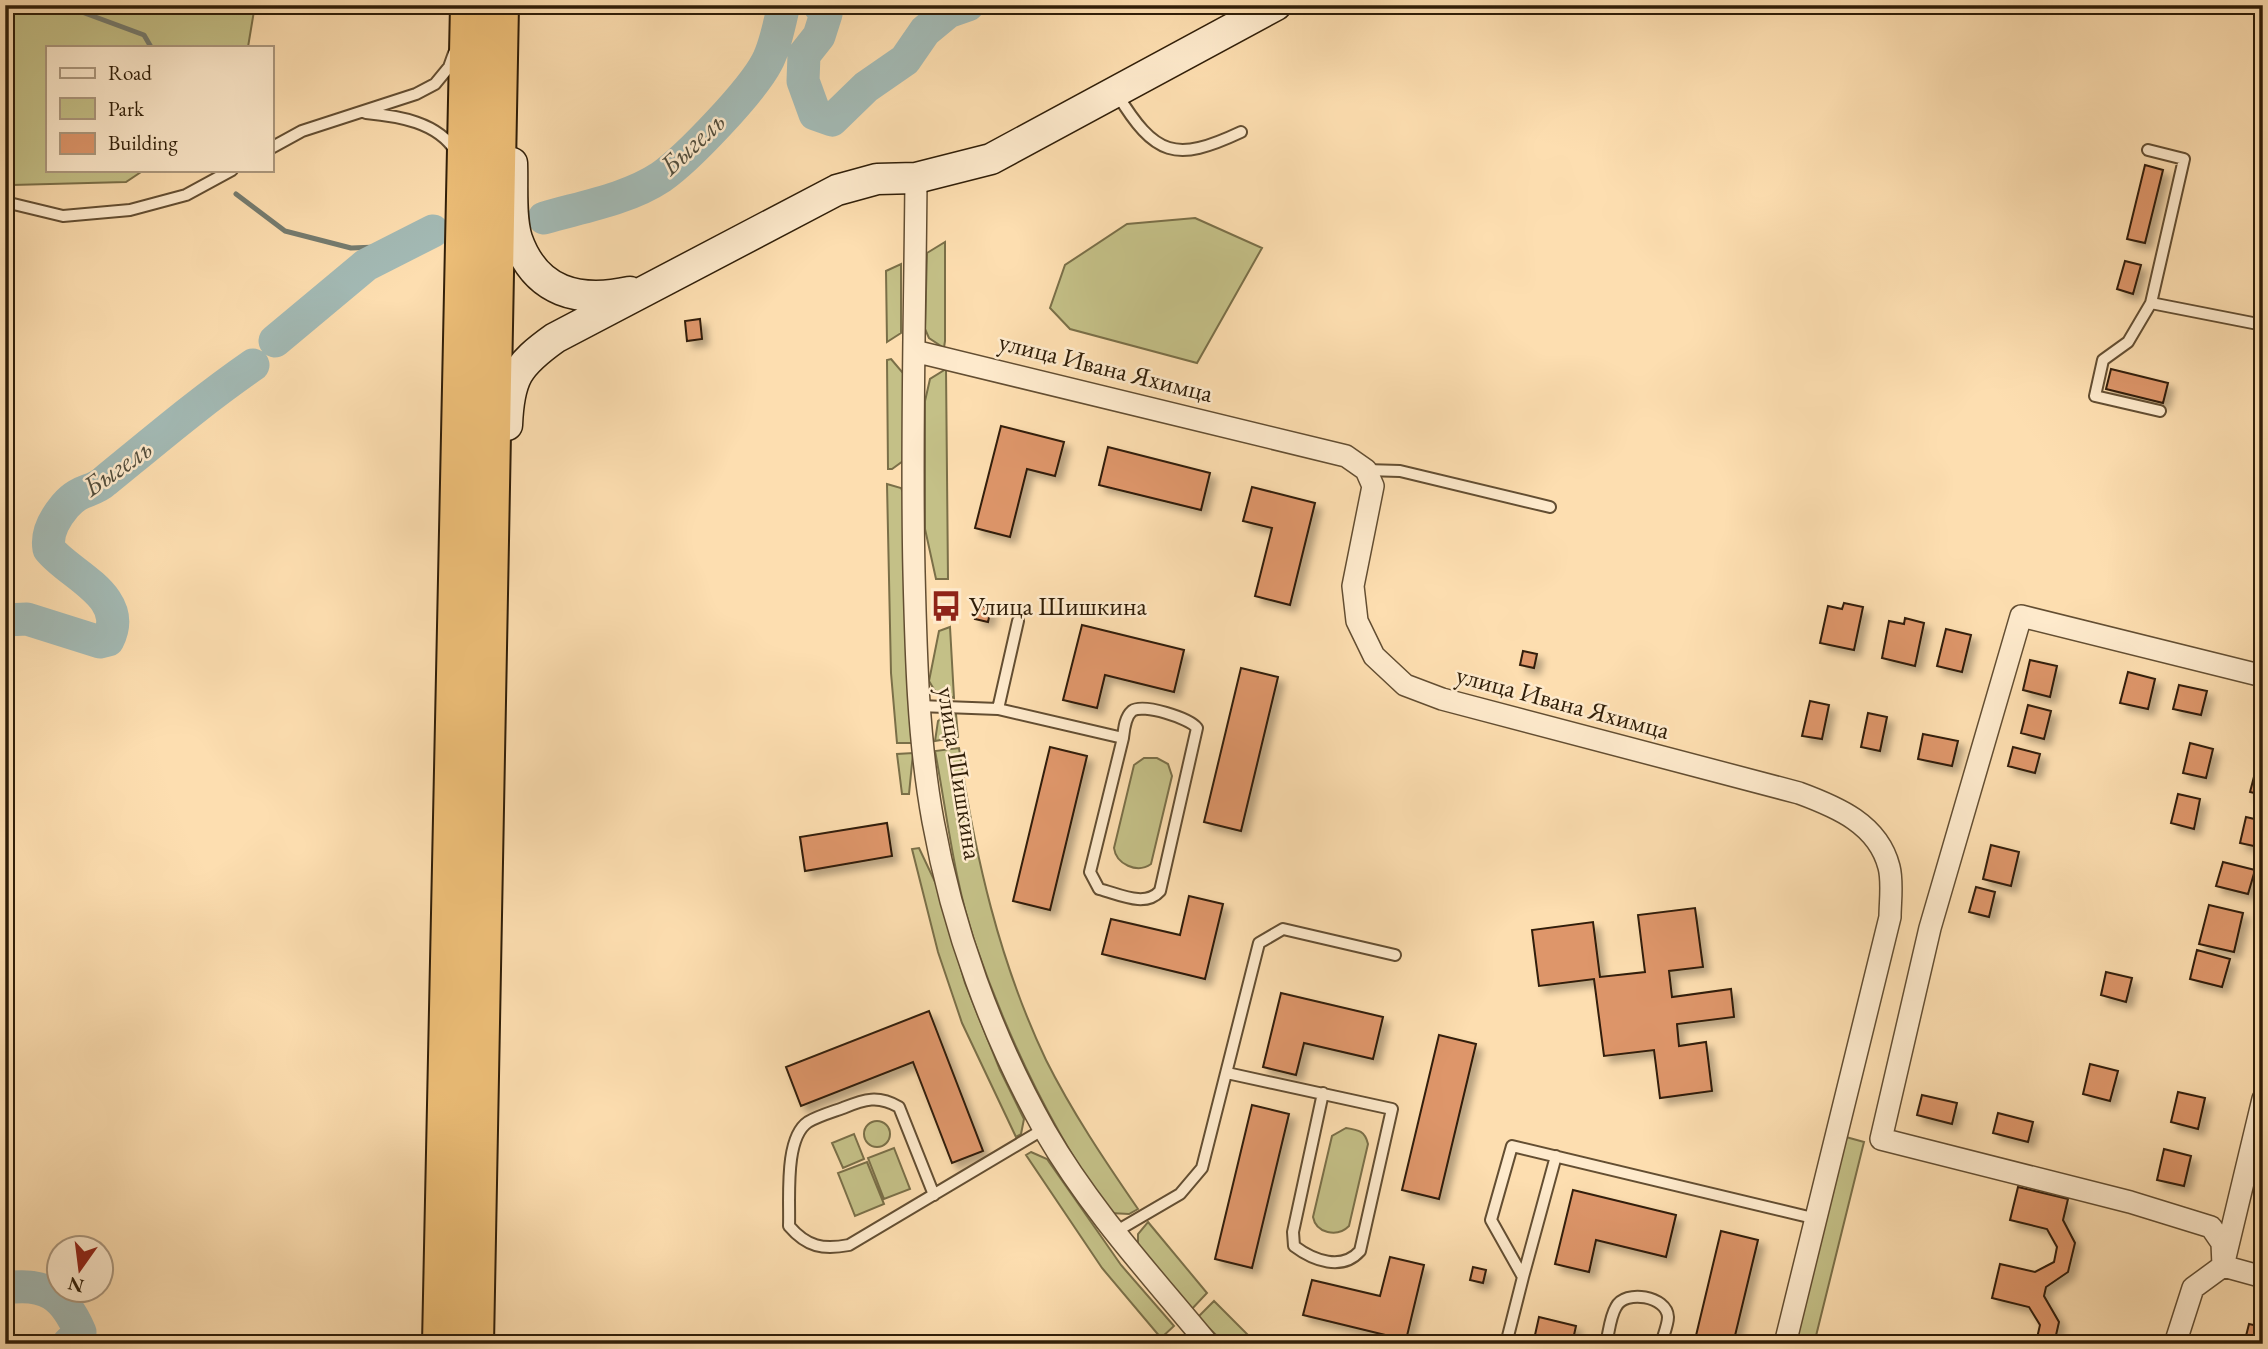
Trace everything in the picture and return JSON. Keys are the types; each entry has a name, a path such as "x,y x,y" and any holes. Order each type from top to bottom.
{"highway":[{"path":"442,1344 466,175 484,8"},
{"path":"474,1344 490,546 484,8"}],"street":[{"path":"490,546 504,477 509,393 517,372 529,357 555,338 837,190 877,179 916,178 990,159 1276,5"},
{"path":"484,8 516,237 532,268 551,286 575,296 603,298 654,288"},
{"name":"улица Шишкина","path":"916,178 912,475 919,706 933,822 961,933 998,1034 1044,1129 1090,1204 1208,1344"},
{"name":"улица Ивана Яхимца","path":"914,351 1346,456 1366,470 1373,486 1353,586 1357,621 1374,656 1405,685 1442,699 1799,793 1842,809 1872,834 1889,867 1890,917 1785,1344"},
{"path":"2223,1266 2222,1243 2211,1227 2117,1199 1881,1139 1930,928 2021,615 2263,676"},
{"path":"2175,1344 2193,1289 2223,1266 2263,1099"},
{"path":"2223,1266 2263,1277"}],"lane":[{"path":"273,147 302,131 363,113 435,84 449,67 484,8"},
{"path":"1115,92 1139,130 1161,145 1182,151 1205,149 1241,132"},
{"path":"363,113 397,116 442,136 452,146 466,175"},
{"path":"2148,150 2184,159 2151,303 2128,342 2103,360 2095,396 2160,411"},
{"path":"5,202 63,216 130,209 186,195 228,172"},
{"path":"2151,303 2263,324"},
{"path":"1366,470 1400,471 1550,507"},
{"path":"998,709 1018,621"},
{"path":"919,706 998,709 1123,738"},
{"path":"1142,708 1191,720 1197,727 1160,891 1153,899 1145,900 1099,889 1090,872 1123,738 1126,719 1133,711 1142,708"},
{"path":"1115,1231 1180,1194 1202,1168 1259,943 1283,929 1395,955"},
{"path":"1227,1073 1323,1093 1392,1109 1360,1251 1351,1260 1336,1263 1307,1255 1294,1246 1293,1232 1323,1093"},
{"path":"934,1195 899,1107 883,1098 866,1098 807,1122 796,1135 792,1149 789,1226 802,1241 827,1249 849,1245 934,1195 1044,1129"},
{"path":"1523,1277 1491,1220 1512,1146 1817,1219"},
{"path":"1506,1344 1556,1156"},
{"path":"1606,1344 1616,1307 1622,1299 1633,1296 1656,1301 1664,1307 1668,1317 1661,1344"}],"green space":[{"path":"5,5 255,5 248,46 46,46 46,172 141,172 126,182 12,185 5,181"},
{"path":"1195,218 1262,248 1197,363 1070,329 1050,308 1065,265 1127,224"},
{"path":"945,242 944,348 929,338 925,329 927,253"},
{"path":"901,264 901,333 887,342 886,271"},
{"path":"891,359 903,373 903,461 888,469 887,360"},
{"path":"946,369 948,579 936,579 925,529 925,401 930,379"},
{"path":"887,484 901,488 904,494 913,743 897,743 891,673"},
{"path":"950,627 954,698 935,691 929,681 939,631"},
{"path":"956,714 958,737 935,741 938,721 946,715"},
{"path":"959,748 981,868 1015,985 1029,1023 1056,1079 1089,1136 1138,1209 1129,1214 1110,1213 1069,1149 1033,1083 988,979 962,896 935,751"},
{"path":"913,753 909,794 902,794 897,754"},
{"path":"1144,758 1157,758 1168,764 1172,776 1151,864 1134,868 1119,859 1114,848 1134,765"},
{"path":"919,848 937,886 965,983 1000,1070 1024,1119 1021,1134 1016,1137 962,1023 938,952 912,849"},
{"path":"877,1121 886,1125 890,1134 886,1143 877,1147 868,1143 864,1134 868,1125"},
{"path":"1346,1128 1361,1132 1368,1144 1349,1226 1333,1233 1318,1227 1313,1217 1332,1136"},
{"path":"854,1134 864,1159 843,1168 832,1143"},
{"path":"1846,1137 1864,1142 1814,1344 1795,1344"},
{"path":"894,1148 910,1189 884,1199 868,1158"},
{"path":"1031,1152 1047,1159 1121,1265 1174,1326 1161,1338 1102,1268 1026,1155"},
{"path":"867,1162 884,1204 855,1216 838,1173"},
{"path":"1148,1222 1207,1293 1190,1311 1138,1252 1138,1234"},
{"path":"1214,1301 1248,1335 1240,1344 1225,1344 1198,1317"}],"building":[{"path":"2145,165 2163,170 2145,243 2127,239"},
{"path":"2125,261 2141,265 2133,294 2117,289"},
{"path":"700,319 702,339 687,341 685,321"},
{"path":"2111,369 2168,383 2163,403 2106,389"},
{"path":"1001,426 1064,442 1055,476 1027,469 1010,537 975,528"},
{"path":"1108,447 1210,473 1201,510 1099,485"},
{"path":"1252,487 1315,503 1290,605 1255,596 1272,528 1243,521"},
{"path":"1844,603 1863,607 1854,650 1820,643 1828,606 1842,609"},
{"path":"979,605 991,608 988,622 975,619"},
{"path":"1905,618 1924,623 1915,666 1882,658 1889,621 1904,624"},
{"path":"1082,625 1184,650 1174,692 1105,675 1097,708 1063,700"},
{"path":"1946,629 1971,635 1962,672 1937,666"},
{"path":"1523,651 1537,654 1534,668 1520,665"},
{"path":"2030,660 2057,666 2050,697 2023,690"},
{"path":"1241,668 1278,677 1241,831 1204,822"},
{"path":"2128,672 2155,679 2148,709 2120,703"},
{"path":"2179,685 2207,691 2201,715 2173,709"},
{"path":"1810,701 1829,705 1822,739 1802,736"},
{"path":"2028,705 2051,711 2044,739 2021,733"},
{"path":"1868,713 1887,717 1880,751 1861,747"},
{"path":"1923,734 1958,741 1952,766 1918,759"},
{"path":"2190,743 2213,749 2206,778 2183,773"},
{"path":"1050,747 1087,756 1050,910 1013,901"},
{"path":"2013,747 2040,754 2035,773 2008,766"},
{"path":"2256,769 2263,771 2263,795 2250,792"},
{"path":"2178,794 2200,799 2194,829 2171,823"},
{"path":"2246,817 2263,821 2263,848 2240,843"},
{"path":"887,823 892,856 805,871 800,837"},
{"path":"1991,845 2019,852 2011,886 1983,879"},
{"path":"2223,862 2255,870 2248,894 2216,886"},
{"path":"1976,887 1995,892 1989,917 1969,912"},
{"path":"1189,896 1223,904 1205,979 1102,954 1111,919 1180,935"},
{"path":"2209,905 2243,913 2234,952 2199,944"},
{"path":"1695,908 1703,967 1669,971 1672,997 1731,989 1734,1017 1677,1024 1679,1046 1706,1042 1712,1091 1660,1098 1654,1050 1604,1056 1594,979 1539,986 1532,930 1593,922 1600,977 1645,972 1638,915"},
{"path":"2197,950 2230,959 2222,987 2190,979"},
{"path":"2106,972 2132,978 2126,1002 2101,995"},
{"path":"1281,993 1383,1017 1373,1059 1304,1043 1296,1075 1263,1067"},
{"path":"929,1011 983,1151 952,1163 913,1062 801,1106 786,1067"},
{"path":"1439,1035 1476,1044 1439,1199 1402,1190"},
{"path":"2090,1064 2118,1071 2110,1101 2083,1094"},
{"path":"2178,1092 2205,1098 2198,1129 2171,1122"},
{"path":"1922,1095 1957,1103 1952,1124 1917,1115"},
{"path":"1252,1105 1289,1114 1252,1268 1215,1259"},
{"path":"1998,1113 2033,1122 2028,1142 1993,1133"},
{"path":"2164,1149 2191,1156 2184,1186 2157,1180"},
{"path":"2018,1187 2068,1199 2063,1220 2075,1243 2068,1272 2046,1287 2044,1296 2059,1322 2054,1344 2027,1344 2037,1338 2040,1325 2029,1307 1992,1298 2000,1264 2035,1272 2054,1262 2057,1247 2047,1229 2010,1220"},
{"path":"1573,1190 1676,1215 1666,1257 1596,1240 1589,1272 1555,1264"},
{"path":"1721,1231 1758,1240 1733,1344 1694,1344"},
{"path":"1390,1257 1424,1265 1406,1340 1303,1315 1312,1280 1380,1296"},
{"path":"1473,1267 1486,1270 1483,1283 1470,1280"},
{"path":"1539,1317 1576,1326 1572,1344 1533,1344"},
{"path":"2249,1324 2263,1327 2263,1344 2244,1344"}],"waterway":[{"path":"63,5 144,35 150,46"},
{"name":"Быгель","path":"544,218 634,191 673,168 719,123 759,74 773,49 784,5"},
{"name":"Быгель","path":"819,5 826,14 819,36 804,55 803,81 815,114 832,120 866,87 905,60 925,31 948,12 968,5"},
{"path":"236,194 285,231 351,248 403,246"},
{"name":"Быгель","path":"275,341 366,265 433,231"},
{"name":"Быгель","path":"5,620 27,619 100,642 108,640 113,625 111,611 104,599 49,549 50,532 55,521 70,500 100,485 196,407 253,365"},
{"name":"Быгель","path":"5,1288 32,1287 60,1300 80,1332 68,1344"}],"place":[{"name":"Улица Шишкина","path":"946,606"}]}
